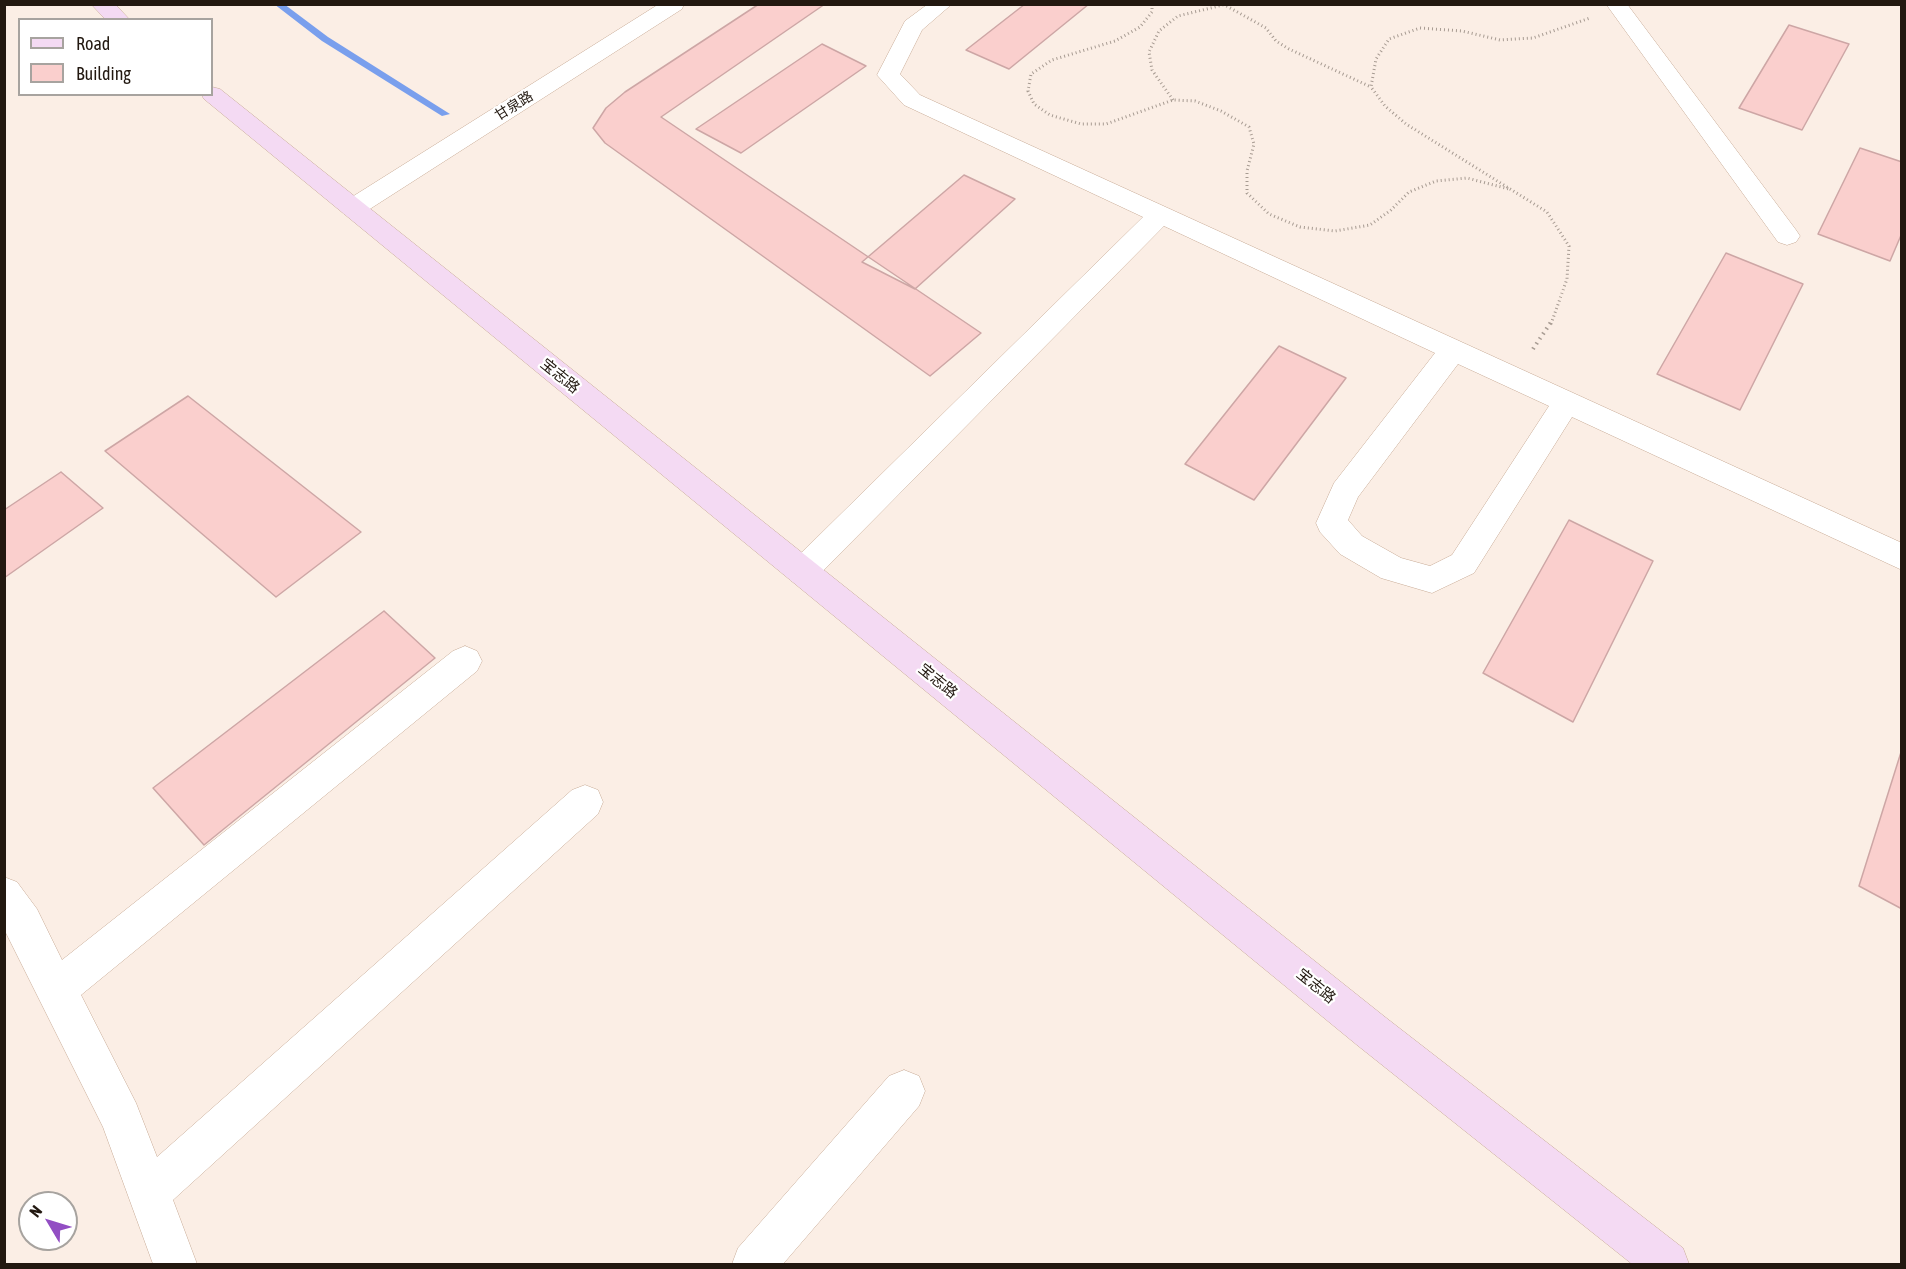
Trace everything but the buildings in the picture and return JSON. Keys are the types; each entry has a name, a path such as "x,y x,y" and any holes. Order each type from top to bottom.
{"street":[{"path":"101,4 118,18"},
{"name":"甘泉路","path":"353,208 674,4"},
{"path":"942,4 913,26 888,75 912,100 1565,404 1902,557"},
{"path":"1617,6 1787,236"},
{"name":"宝志路","path":"213,95 1362,1024 1667,1264"},
{"path":"802,572 1160,215"},
{"path":"1452,351 1346,491 1331,523 1350,545 1392,569 1432,580 1462,564 1565,404"},
{"path":"57,989 465,661"},
{"path":"149,1193 585,802"},
{"path":"11,918 57,989 121,1118 175,1264"},
{"path":"754,1264 904,1091"}],"path":[{"path":"1152,4 1152,12 1140,27 1115,41 1052,60 1031,74 1028,91 1034,104 1050,115 1081,124 1106,124 1173,100 1195,101 1221,111 1249,127 1254,144 1246,171 1247,193 1269,214 1300,227 1335,231 1370,225 1391,210 1409,192 1436,181 1467,178 1509,189"},
{"path":"1173,100 1152,70 1149,51 1159,31 1178,16 1223,5 1266,28 1276,41 1289,49 1371,87 1385,106 1407,124 1547,212 1569,246 1567,279 1551,323 1511,379"},
{"path":"1371,87 1376,59 1389,39 1420,28 1462,32 1500,40 1533,38 1617,6"}],"waterway":[{"path":"278,4 325,39 445,114"}]}
